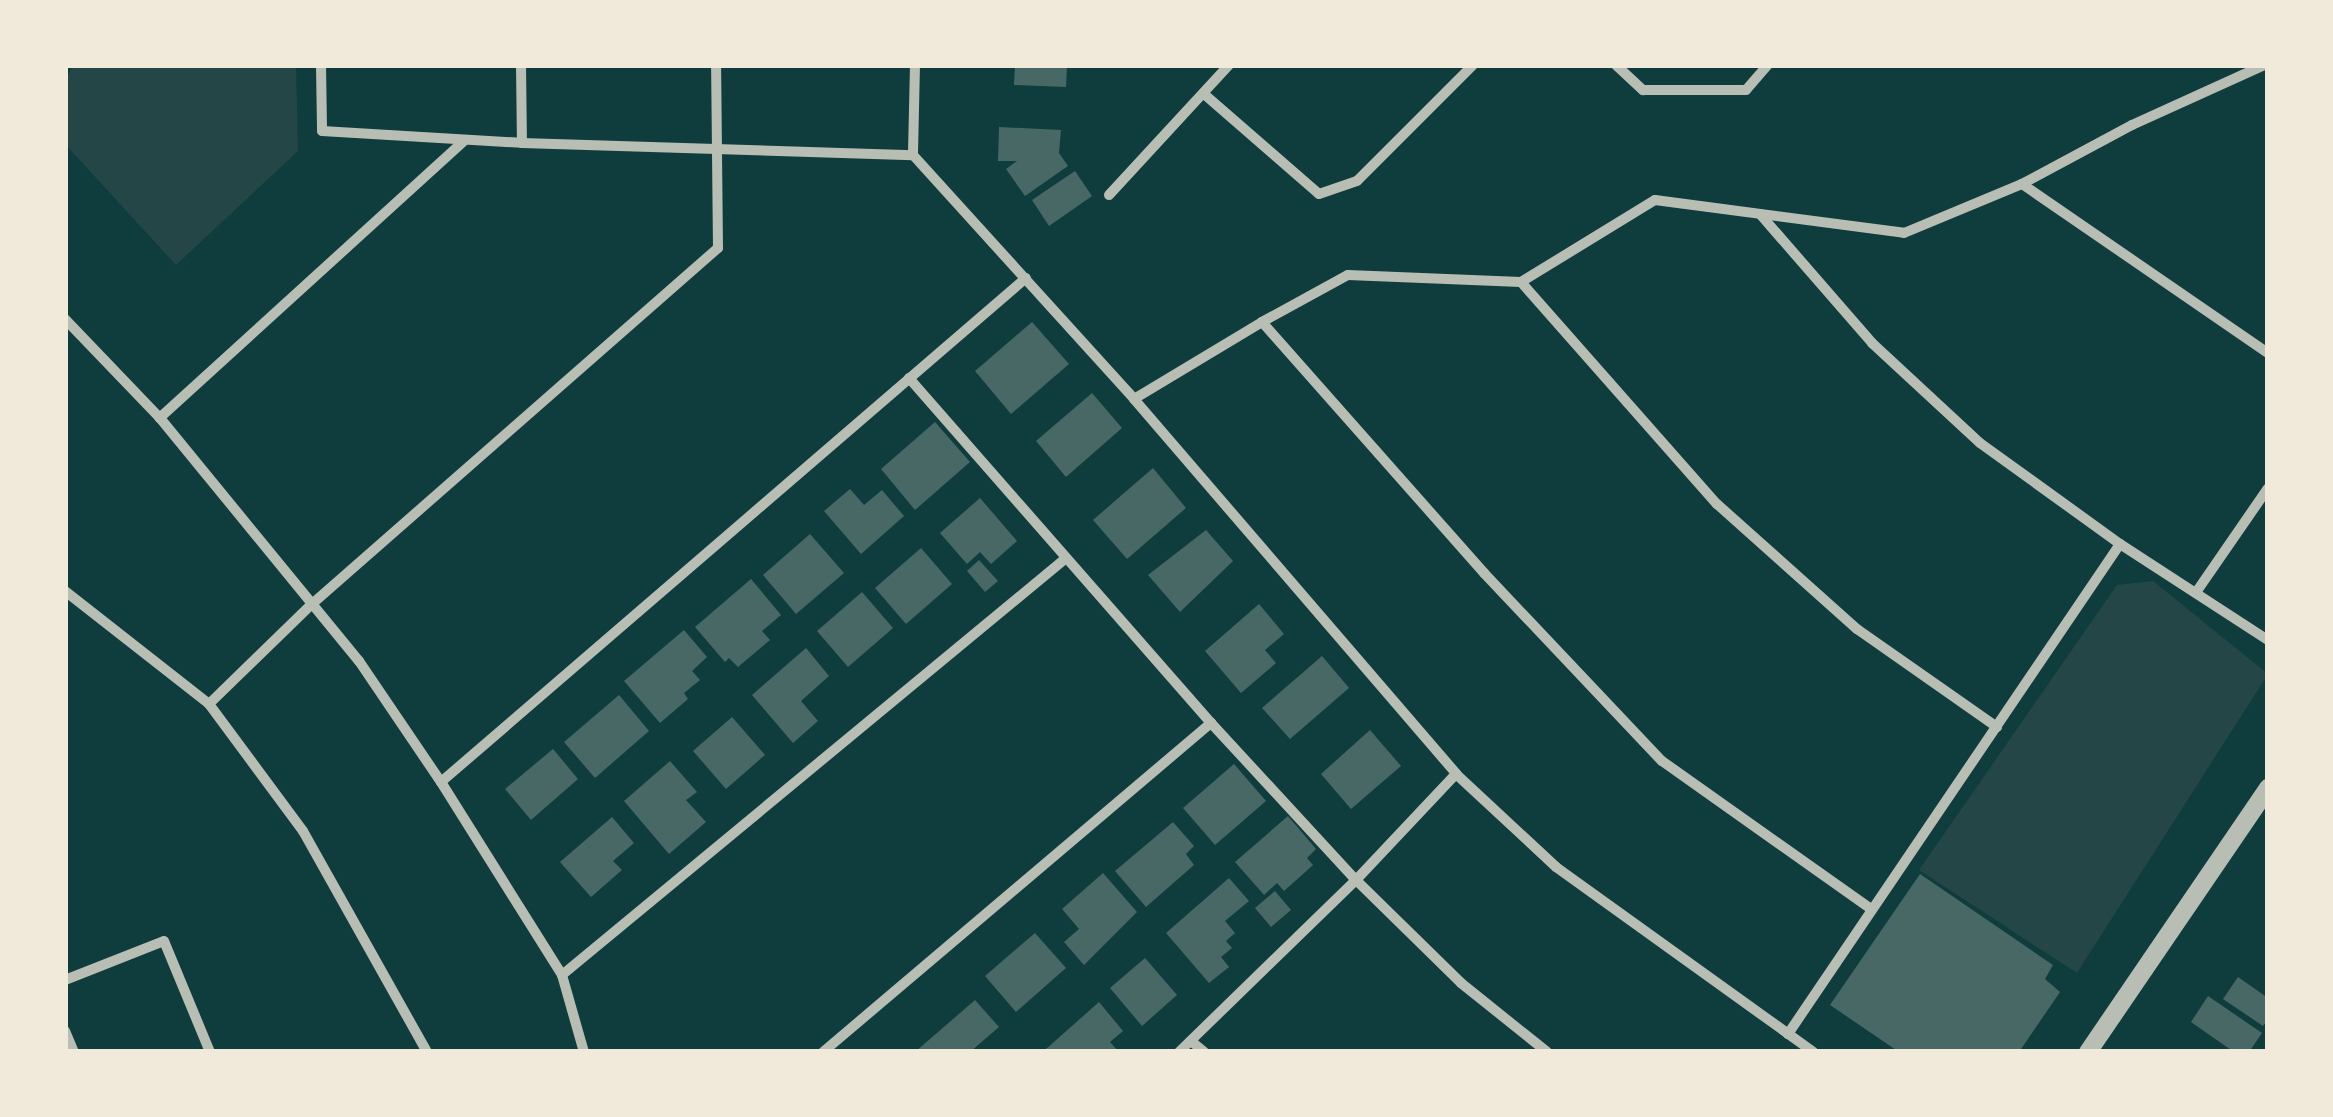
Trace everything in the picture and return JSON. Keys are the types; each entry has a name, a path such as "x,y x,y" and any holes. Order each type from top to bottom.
{"street":[{"path":"320,65 322,131 522,143 912,155 1134,400 1456,774 1556,867 1813,1052"},
{"path":"522,65 522,143"},
{"path":"210,704 312,604 718,248 716,65"},
{"path":"912,155 915,65"},
{"path":"1109,195 1229,65"},
{"path":"1204,94 1319,194 1358,181 1473,65"},
{"path":"1616,65 1644,90 1746,90 1768,65"},
{"path":"1134,400 1348,275 1520,282 1655,200 1904,233 2022,184 2132,125 2266,66"},
{"path":"160,418 465,140"},
{"path":"2022,184 2268,353"},
{"path":"1760,214 1872,343 1980,443 2120,544 2268,640"},
{"path":"441,782 1026,278"},
{"path":"1520,282 1717,504 1857,628 1997,727"},
{"path":"65,319 160,418 359,662 441,782 562,975 584,1052"},
{"path":"1262,322 1484,573 1662,760 1871,910"},
{"path":"909,378 1211,723 1356,880 1461,983 1547,1052"},
{"path":"2197,591 2268,488"},
{"path":"1788,1034 2120,544"},
{"path":"562,975 1066,558"},
{"path":"65,591 210,704 304,830 427,1052"},
{"path":"823,1052 1211,723"},
{"path":"1178,1052 1356,880 1456,774"},
{"path":"2088,1052 2268,788"},
{"path":"65,980 164,941 210,1052"},
{"path":"65,1031 74,1052"},
{"path":"1191,1041 1204,1052"}],"shaded area":[{"path":"73,65 296,65 298,151 176,265 65,144 65,82"},
{"path":"2153,581 2268,674 2077,973 1919,870 2117,585"}],"building":[{"path":"1015,65 1067,65 1066,87 1014,85"},
{"path":"999,127 1061,130 1059,153 1068,166 1025,196 1006,169 1017,161 998,161"},
{"path":"1075,171 1092,196 1049,226 1032,200"},
{"path":"1032,322 1069,364 1011,414 975,371"},
{"path":"1092,393 1122,428 1066,477 1036,441"},
{"path":"935,422 970,462 915,510 881,469"},
{"path":"1153,468 1186,508 1127,559 1093,520"},
{"path":"850,489 864,505 882,490 904,516 861,554 824,511"},
{"path":"980,498 1017,541 991,564 980,552 967,564 940,533"},
{"path":"1206,530 1233,561 1180,612 1148,575"},
{"path":"810,534 844,573 796,614 763,575"},
{"path":"921,548 952,584 906,624 875,588"},
{"path":"979,560 998,581 985,592 967,571"},
{"path":"751,579 781,615 762,631 770,640 738,667 729,658 725,662 695,627"},
{"path":"862,592 893,628 848,667 817,631"},
{"path":"1259,604 1284,634 1265,650 1276,663 1241,693 1205,651"},
{"path":"684,630 707,657 692,671 700,680 684,693 688,699 660,723 624,681"},
{"path":"806,648 829,676 801,701 818,721 793,743 752,695"},
{"path":"1322,656 1349,688 1290,739 1262,708"},
{"path":"619,695 649,731 595,778 564,742"},
{"path":"732,717 765,755 726,789 693,751"},
{"path":"1370,730 1401,766 1351,809 1321,774"},
{"path":"553,749 578,779 531,820 505,789"},
{"path":"670,761 697,792 686,800 706,822 669,854 624,801"},
{"path":"1234,764 1266,801 1215,845 1183,808"},
{"path":"1288,816 1316,849 1307,858 1313,865 1284,891 1277,883 1264,895 1235,862"},
{"path":"612,817 634,843 613,861 622,870 591,897 560,862"},
{"path":"1173,822 1194,846 1186,854 1194,865 1146,907 1115,871"},
{"path":"1103,873 1137,912 1084,965 1064,942 1079,929 1062,909"},
{"path":"1920,874 2053,965 2045,979 2060,992 2019,1052 1899,1052 1830,1005"},
{"path":"1229,878 1249,901 1225,921 1235,933 1226,941 1232,948 1221,957 1229,967 1209,983 1166,933"},
{"path":"1275,891 1291,910 1271,927 1255,908"},
{"path":"1035,933 1066,968 1016,1012 985,976"},
{"path":"1145,958 1177,995 1142,1026 1110,988"},
{"path":"2238,977 2268,998 2268,1019 2263,1026 2223,999"},
{"path":"2208,996 2262,1033 2249,1052 2234,1052 2191,1022"},
{"path":"975,1000 999,1027 970,1052 915,1052"},
{"path":"1099,1002 1123,1031 1110,1042 1119,1052 1048,1052 1046,1049"}]}
